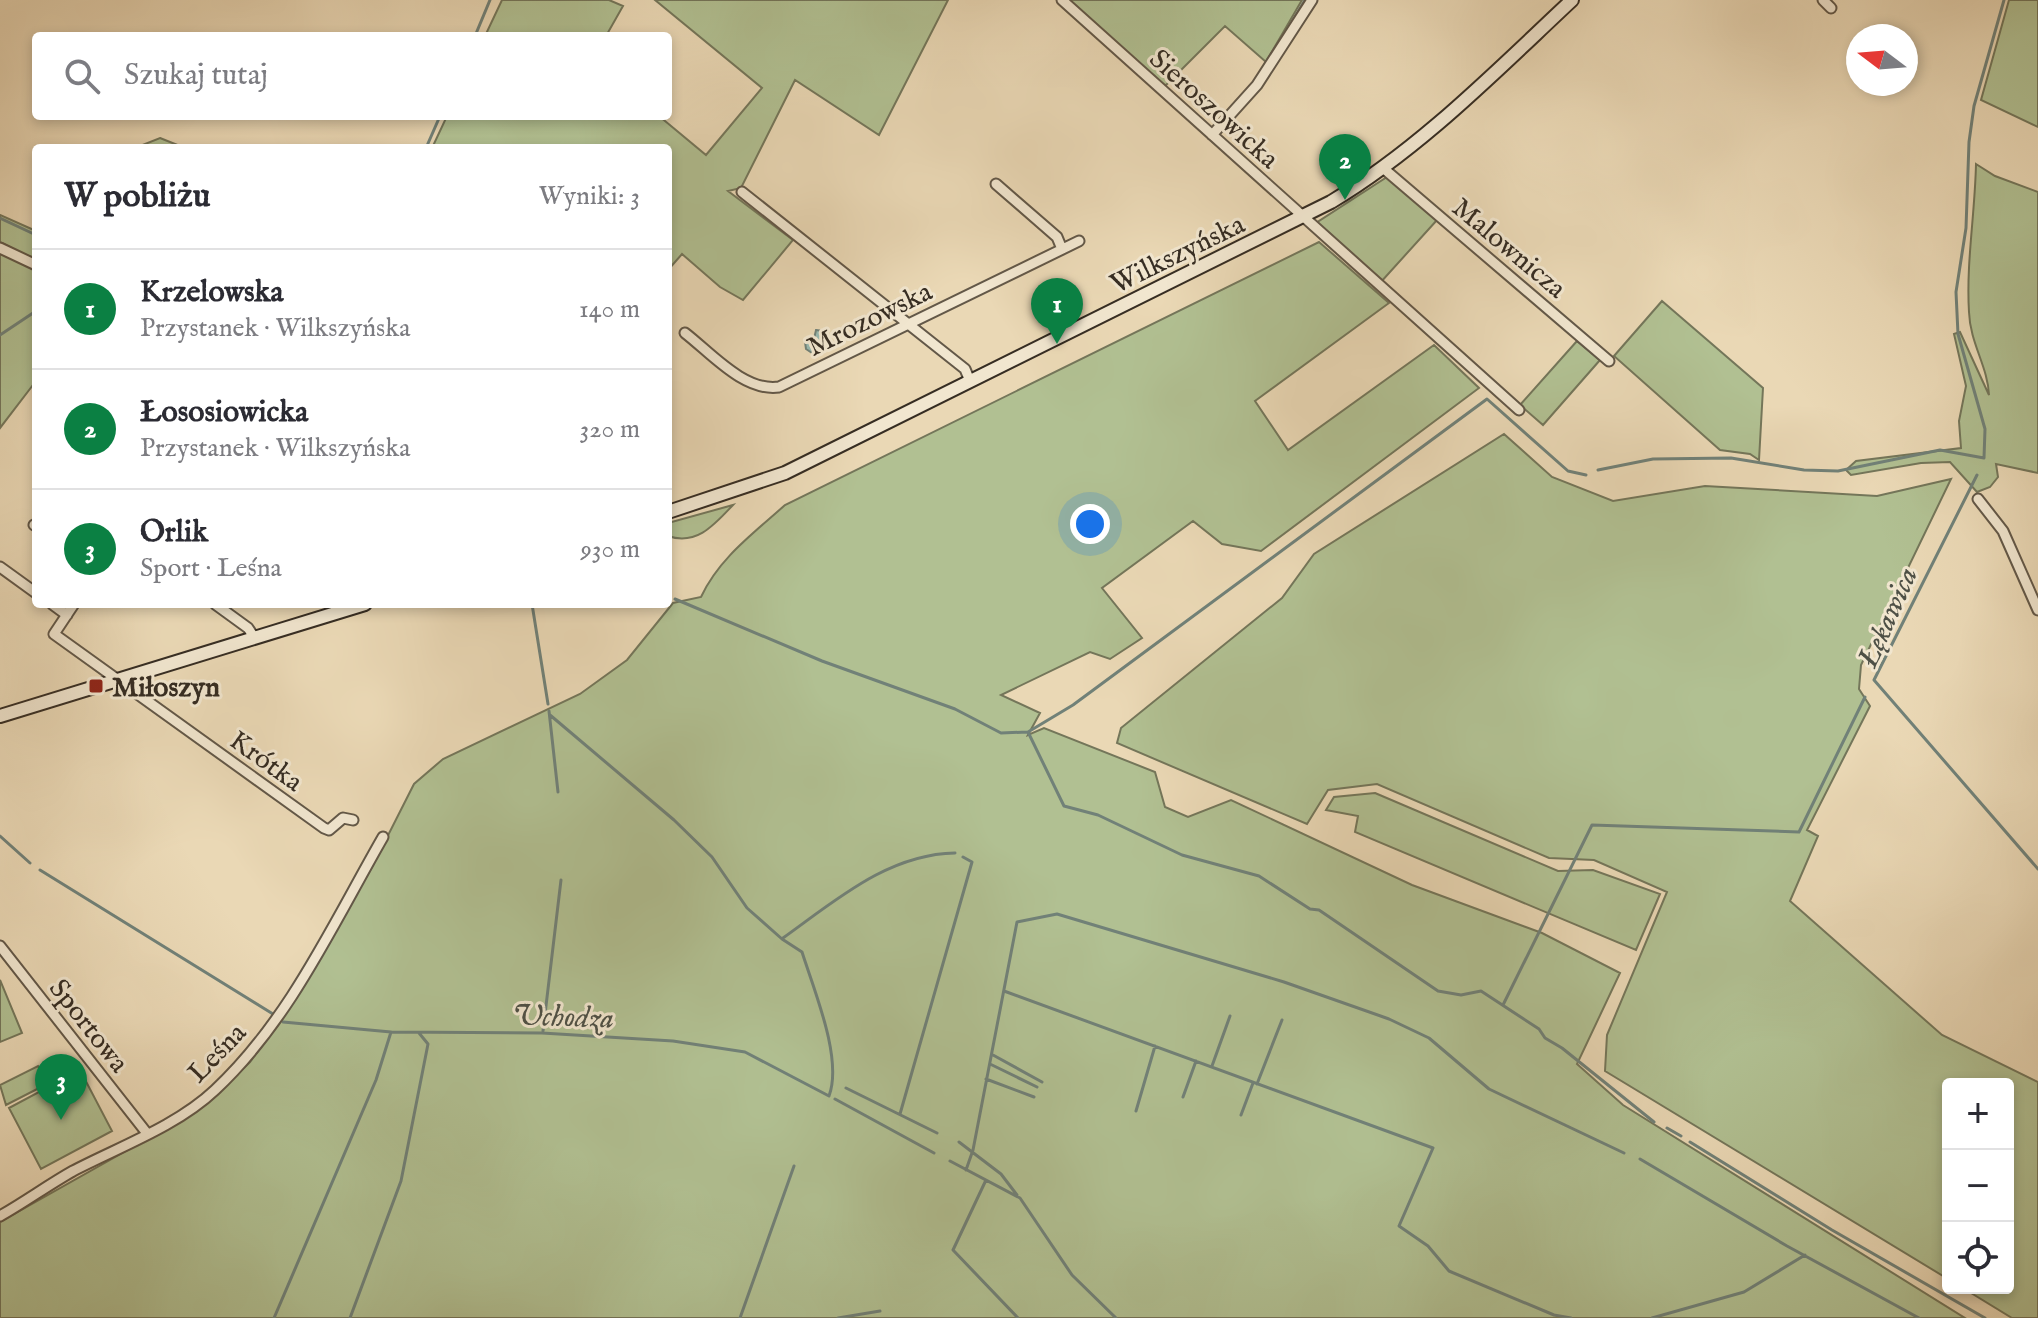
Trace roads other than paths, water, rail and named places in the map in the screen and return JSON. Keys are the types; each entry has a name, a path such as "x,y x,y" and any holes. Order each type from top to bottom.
{"street":[{"name":"Sieroszowicka","path":"1062,0 1301,219 1519,410"},
{"path":"1212,135 1257,85 1312,0"},
{"name":"Wilkszyńska","path":"672,511 785,473 1301,219 1383,168 1471,94 1572,0"},
{"path":"1823,0 1831,8"},
{"name":"Malownicza","path":"1383,168 1609,361"},
{"path":"996,184 1057,237 1062,249"},
{"path":"742,192 965,369 970,381"},
{"name":"Mrozowska","path":"685,333 745,380 772,388 1079,241"},
{"path":"0,248 32,263"},
{"path":"1978,499 2003,531 2038,610"},
{"path":"0,567 32,590"},
{"path":"57,608 67,615"},
{"path":"71,608 54,634 116,680"},
{"path":"220,608 248,628 254,637"},
{"path":"0,716 352,608"},
{"name":"Krótka","path":"116,680 324,828 329,830 343,818 353,820"},
{"name":"Leśna","path":"0,1216 187,1111 213,1092 255,1047 288,1001 383,837"},
{"name":"Sportowa","path":"0,946 146,1132"}],"water":[{"path":"816,330 823,331 829,342 815,355 806,349 805,342 814,339"}],"waterway":[{"name":"Łękawica","path":"477,32 490,0"},
{"path":"1285,34 1305,0"},
{"name":"Łękawica","path":"1598,470 1653,459 1731,458 1804,470 1838,471 1940,450 1984,458 1985,429 1958,334 1956,292 1966,228 1969,142 1974,106 2004,0"},
{"name":"Łękawica","path":"428,144 438,120"},
{"path":"0,218 32,233"},
{"path":"0,335 32,314"},
{"path":"1028,732 1073,705 1487,399 1568,471 1586,475"},
{"name":"Łękawica","path":"1977,475 1874,680 2038,869"},
{"path":"675,599 822,661 955,709 1001,733 1028,732 1064,806 1098,815 1182,855 1259,876 1310,909 1319,910 1438,991 1461,995 1481,991 1539,1029 1545,1038 1562,1048 1654,1122"},
{"path":"533,608 548,704"},
{"path":"1503,1005 1592,825 1799,832 1865,697"},
{"path":"549,711 558,792"},
{"name":"Uchodza","path":"283,1022 391,1032 542,1033 673,1041 745,1052 829,1096 832,1081 830,1044 802,952 747,908 712,857 674,820 550,715"},
{"name":"Uchodza","path":"0,836 30,863"},
{"path":"783,938 843,895 885,871 931,855 955,853"},
{"path":"900,1114 972,862 963,857"},
{"name":"Uchodza","path":"40,870 273,1014"},
{"path":"543,1031 561,880"},
{"path":"966,1170 973,1150 1017,922 1057,914 1284,982 1389,1019 1429,1038 1489,1089 1624,1153"},
{"path":"1004,991 1433,1148 1399,1226 1428,1246 1449,1271 1554,1315 1571,1318"},
{"path":"1212,1066 1230,1016"},
{"path":"1257,1084 1282,1020"},
{"path":"274,1318 376,1080 391,1032"},
{"path":"350,1318 401,1181 428,1044 419,1033"},
{"path":"1136,1111 1155,1046"},
{"path":"993,1055 1042,1082"},
{"path":"1183,1097 1196,1061"},
{"path":"990,1064 1037,1087"},
{"path":"986,1079 1034,1097"},
{"path":"1241,1115 1253,1083"},
{"path":"846,1088 937,1133"},
{"name":"Uchodza","path":"835,1099 934,1153"},
{"path":"1667,1128 1681,1136"},
{"path":"959,1142 1001,1174 1017,1195"},
{"path":"1690,1142 1832,1230 1985,1318"},
{"path":"1640,1159 1787,1246 1919,1318"},
{"name":"Uchodza","path":"950,1161 1020,1198 1072,1275 1116,1318"},
{"path":"740,1318 794,1166"},
{"path":"986,1180 953,1250 1018,1318"},
{"path":"1652,1318 1744,1292 1805,1255"},
{"path":"838,1318 880,1311"}],"place":[{"name":"Łososiowicka","path":"1345,200"},
{"name":"Krzelowska","path":"1057,344"},
{"name":"Miłoszyn","path":"96,686"},
{"name":"Orlik","path":"61,1120"}]}
